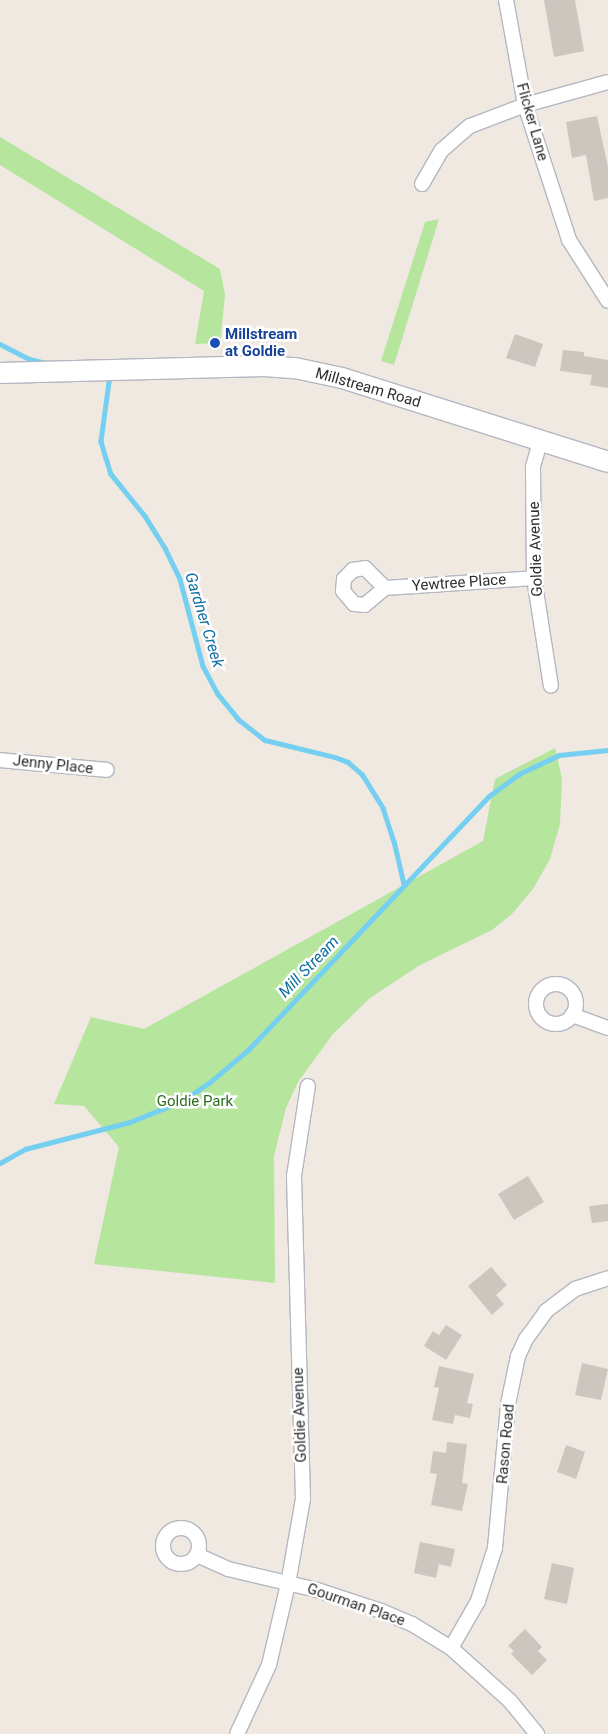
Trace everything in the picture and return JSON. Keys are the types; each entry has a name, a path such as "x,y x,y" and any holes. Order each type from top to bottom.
{"main road":[{"name":"Millstream Road","path":"0,373 264,366 295,368 342,378 608,462"}],"street":[{"name":"Flicker Lane","path":"506,0 524,105 569,240 608,301"},
{"path":"422,184 442,150 470,126 524,105 608,82"},
{"name":"Goldie Avenue","path":"540,442 533,467 534,578 551,686"},
{"name":"Yewtree Place","path":"384,588 534,578"},
{"name":"Jenny Place","path":"0,760 107,770"},
{"path":"572,1016 608,1028"},
{"name":"Goldie Avenue","path":"237,1734 269,1665 288,1584 303,1499 294,1176 308,1086"},
{"name":"Rason Road","path":"451,1648 478,1601 495,1548 508,1404 518,1356 535,1324 546,1311 575,1289 608,1278"},
{"name":"Gourman Place","path":"197,1554 228,1568 381,1611 451,1648 510,1701 537,1734"}],"green space":[{"path":"0,137 220,269 225,295 220,343 195,344 204,291 0,165"},
{"path":"439,219 394,365 381,361 425,222"},
{"name":"Goldie Park","path":"555,748 562,779 560,824 550,859 533,889 512,914 492,930 420,965 370,998 333,1034 298,1082 286,1108 274,1156 275,1283 94,1264 119,1147 84,1106 54,1104 91,1017 144,1029 483,841 495,779"}],"building":[{"path":"544,0 575,0 584,51 554,57"},
{"path":"597,116 608,167 608,198 594,201 586,155 572,158 566,122"},
{"path":"515,334 543,344 535,367 506,358"},
{"path":"563,350 584,352 584,356 608,360 608,388 590,385 592,375 560,371"},
{"path":"528,1176 544,1202 514,1220 498,1194"},
{"path":"608,1204 608,1221 592,1223 589,1206"},
{"path":"491,1267 507,1285 496,1295 504,1304 492,1315 468,1286"},
{"path":"446,1325 462,1335 446,1360 424,1346 433,1331 439,1335"},
{"path":"582,1363 608,1369 601,1400 575,1395"},
{"path":"439,1366 474,1374 467,1403 473,1404 470,1418 455,1415 453,1424 432,1420 439,1388 434,1387"},
{"path":"447,1442 467,1444 462,1483 468,1484 462,1511 431,1505 437,1474 430,1473 433,1451 446,1453"},
{"path":"566,1445 585,1452 576,1479 557,1472"},
{"path":"420,1542 455,1549 451,1567 439,1564 436,1578 414,1573"},
{"path":"552,1563 574,1568 567,1604 544,1599"},
{"path":"525,1629 542,1647 538,1651 547,1660 532,1675 511,1654 514,1651 508,1646"}],"waterway":[{"name":"Gardner Creek","path":"0,344 29,359 47,363"},
{"name":"Gardner Creek","path":"110,375 101,441 111,474 145,516 165,548 180,579 203,666 218,694 238,719 265,740 335,757 348,762 362,774 383,808 394,841 404,884"},
{"name":"Mill Stream","path":"0,1163 25,1149 130,1122 182,1101 209,1083 248,1050 489,796 519,774 559,755 608,750"}],"place":[{"name":"Millstream at Goldie","path":"215,343"}]}
